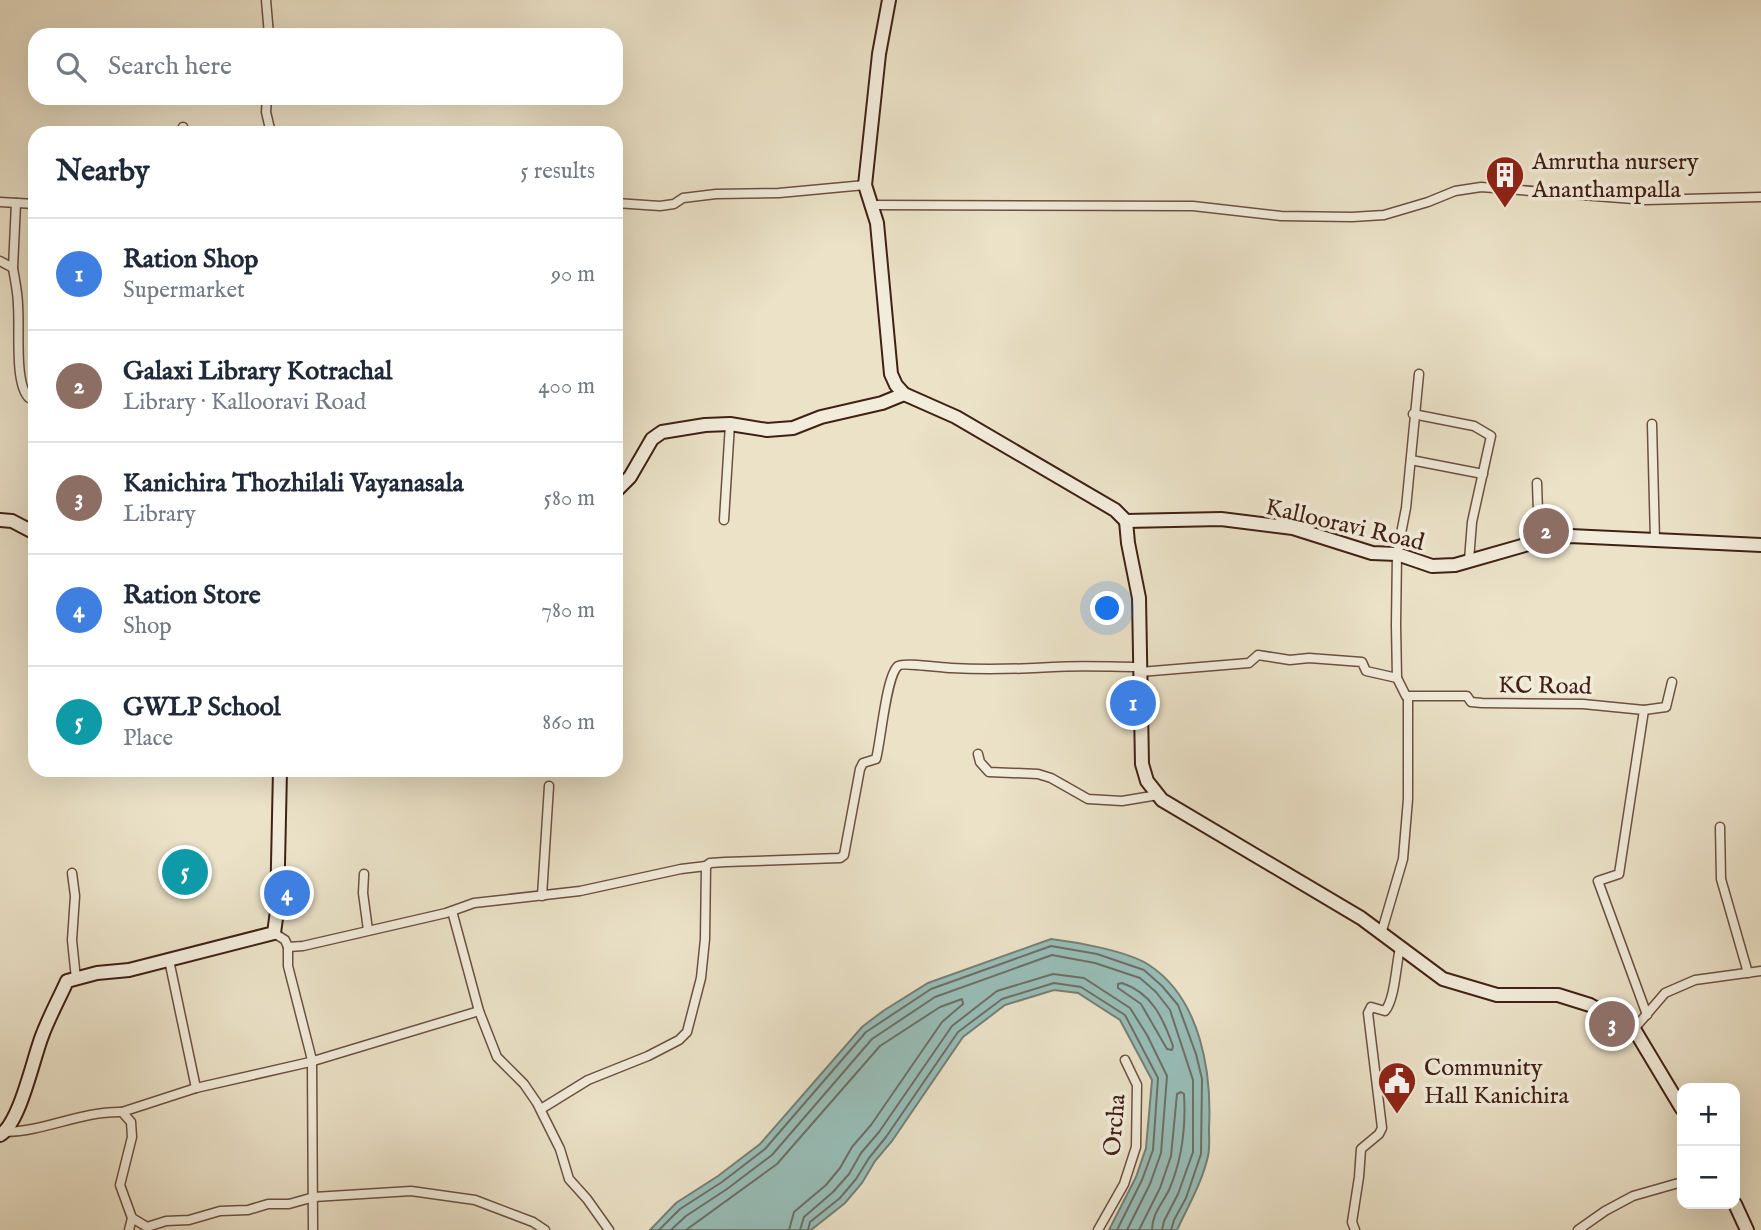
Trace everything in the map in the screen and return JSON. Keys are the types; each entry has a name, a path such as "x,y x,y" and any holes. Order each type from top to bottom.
{"main road":[{"path":"889,0 879,54 864,186 877,223 891,374 904,394 1002,443 1121,514 1126,521 1139,598 1142,764 1147,781 1158,795 1178,811 1361,918 1443,979 1497,995 1558,995 1590,1005 1634,1029 1677,1101"},
{"path":"623,484 652,439 662,432 681,427 730,424 767,430 793,428 821,417 882,403 904,394"},
{"name":"Kallooravi Road","path":"1126,521 1221,519 1293,528 1372,553 1397,554 1432,566 1455,565 1539,541 1570,536 1722,541 1761,545"},
{"path":"0,520 12,521 28,529"},
{"path":"3,1134 20,1103 42,1035 67,981 169,960 274,933 277,911 280,777"},
{"path":"1737,1209 1747,1230"}],"street":[{"path":"266,0 269,28"},
{"path":"266,105 269,126"},
{"path":"623,203 660,206 674,204 683,198 716,194 779,193 864,186"},
{"path":"871,205 1193,206 1281,216 1352,217 1384,215 1455,191 1480,187 1646,200 1761,197"},
{"path":"0,202 28,204"},
{"path":"16,203 13,268 18,303 23,392 28,397"},
{"path":"0,261 13,268"},
{"path":"1381,934 1403,859 1408,800 1408,696 1397,677 1395,625 1397,554 1412,460 1413,414 1419,374"},
{"path":"1413,414 1474,426 1491,436 1472,523 1469,560"},
{"path":"723,520 730,424"},
{"path":"1652,424 1655,540"},
{"path":"1412,460 1483,474"},
{"path":"1536,483 1539,541"},
{"path":"288,947 303,946 452,911 474,903 601,888 710,863 840,858 844,855 860,769 863,763 876,759 894,673 898,665 903,663 928,667 1007,670 1054,667 1140,669 1249,663 1258,655 1290,660 1309,658 1362,662 1366,671 1397,677"},
{"path":"1647,1015 1598,881 1619,874 1644,710 1666,706 1672,682"},
{"name":"KC Road","path":"1408,696 1467,696 1471,702 1482,703 1576,704 1644,710"},
{"path":"978,754 980,762 989,772 1038,774 1051,778 1088,799 1122,801 1158,795"},
{"path":"542,896 549,786"},
{"path":"1720,827 1721,879 1748,973"},
{"path":"541,1110 588,1080 648,1056 679,1040 687,1032 701,978 705,939 706,866"},
{"path":"72,873 75,895 72,940 76,979"},
{"path":"364,874 363,893 368,930"},
{"path":"452,911 479,1011 497,1057 524,1084 541,1110 560,1149 569,1179 609,1230"},
{"path":"274,933 285,940 288,947 288,966 312,1060 313,1230"},
{"path":"1354,1230 1352,1213 1361,1149 1379,1134 1382,1128 1368,1013 1371,1007 1385,1011 1392,1003 1400,948"},
{"path":"169,960 196,1088"},
{"path":"1634,1029 1665,993 1695,980 1761,971"},
{"path":"3,1134 48,1127 98,1112 122,1112 196,1088 312,1060 479,1011"},
{"name":"Orcha","path":"1098,1230 1124,1184 1136,1147 1137,1085 1125,1060"},
{"path":"122,1112 131,1122 132,1137 120,1185 132,1219 129,1230"},
{"path":"1578,1230 1605,1210 1633,1196 1677,1183"},
{"path":"132,1219 147,1227 166,1221 189,1220 268,1204 289,1204 314,1197 411,1191 475,1200 533,1222 545,1230"}],"water":[{"path":"1051,939 1115,951 1140,960 1167,980 1192,1017 1205,1061 1209,1150 1198,1185 1177,1230 1109,1230 1136,1177 1146,1148 1152,1080 1120,1020 1078,993 1054,990 1005,1005 963,1037 862,1183 845,1203 811,1230 650,1230 676,1203 760,1144 862,1027 883,1011 928,983"}],"place":[{"name":"Amrutha nursery Ananthampalla","path":"1505,209"},
{"name":"Galaxi Library Kotrachal","path":"1546,531"},
{"name":"Ration Shop","path":"1133,703"},
{"name":"GWLP School","path":"185,872"},
{"name":"Ration Store","path":"287,893"},
{"name":"Kanichira Thozhilali Vayanasala","path":"1612,1024"},
{"name":"Community Hall Kanichira","path":"1397,1115"}]}
